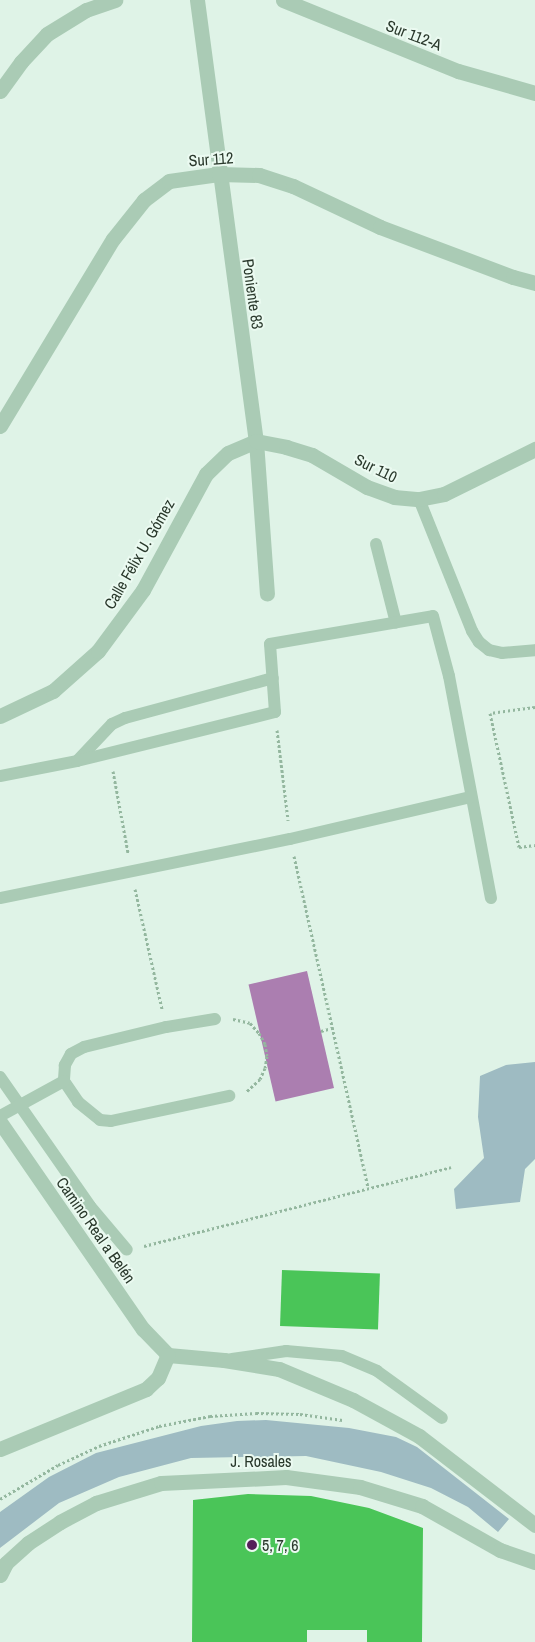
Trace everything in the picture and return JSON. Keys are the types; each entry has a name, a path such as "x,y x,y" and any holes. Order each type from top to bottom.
{"street":[{"path":"0,91 20,62 47,34 86,10 115,0"},
{"name":"Poniente 83","path":"197,0 256,441 267,594"},
{"name":"Sur 112-A","path":"283,0 458,71 535,93"},
{"name":"Sur 112","path":"0,426 113,238 144,200 169,181 219,174 258,175 292,186 380,227 513,277 535,283"},
{"name":"Sur 110","path":"256,441 312,455 367,487 394,497 418,500 444,494 535,449"},
{"name":"Calle Félix U. Gómez","path":"0,716 53,691 98,651 143,590 206,474 228,453 256,441"},
{"name":"Camino Real a Belén","path":"0,1122 143,1329 168,1355"},
{"path":"0,1450 146,1389 158,1378 168,1355 224,1360 279,1369 353,1400 419,1436 535,1525"},
{"name":"J. Rosales","path":"0,1575 6,1563 28,1543 60,1522 96,1504 161,1483 286,1477 360,1487 422,1506 500,1550 535,1562"}],"lane":[{"path":"418,500 472,631 480,642 489,650 502,653 535,650"},
{"path":"376,544 396,622"},
{"path":"0,776 77,761 275,712 270,644 434,616 450,676 470,797 491,898"},
{"path":"77,761 112,724 125,718 273,678"},
{"path":"0,898 130,870 290,839 470,797"},
{"path":"215,1020 166,1027 78,1050 71,1054 65,1065 64,1081 78,1102 100,1120 111,1121 229,1096"},
{"path":"0,1077 90,1206 127,1250"},
{"path":"0,1116 64,1081"},
{"path":"224,1360 286,1351 342,1356 378,1371 442,1418"}],"path":[{"path":"535,707 490,713 519,847 535,845"},
{"path":"275,712 290,839 368,1187"},
{"path":"110,753 130,870 166,1027"},
{"path":"215,1020 238,1018 250,1023 260,1033 268,1056 260,1079 252,1088 241,1094 229,1096"},
{"path":"321,1031 332,1028"},
{"path":"127,1250 451,1167"},
{"path":"0,1499 58,1464 99,1446 159,1426 210,1416 256,1413 300,1414 351,1421"}],"shaded area":[{"path":"307,971 334,1088 276,1101 249,984"},
{"path":"535,1062 535,1159 525,1169 520,1202 456,1209 454,1189 484,1158 478,1117 480,1076 506,1065"},
{"path":"266,1420 349,1428 396,1437 417,1447 509,1519 498,1532 468,1507 431,1488 381,1472 306,1456 191,1458 119,1477 59,1503 0,1548 0,1512 49,1477 96,1453 201,1426 237,1421"}],"building":[{"path":"282,1270 380,1273 378,1329 280,1326"},
{"name":"5, 7, 6","path":"248,1494 311,1496 369,1508 423,1528 422,1642 367,1642 367,1630 307,1630 307,1642 192,1642 193,1500"}],"place":[{"name":"5, 7, 6","path":"252,1545"}]}
